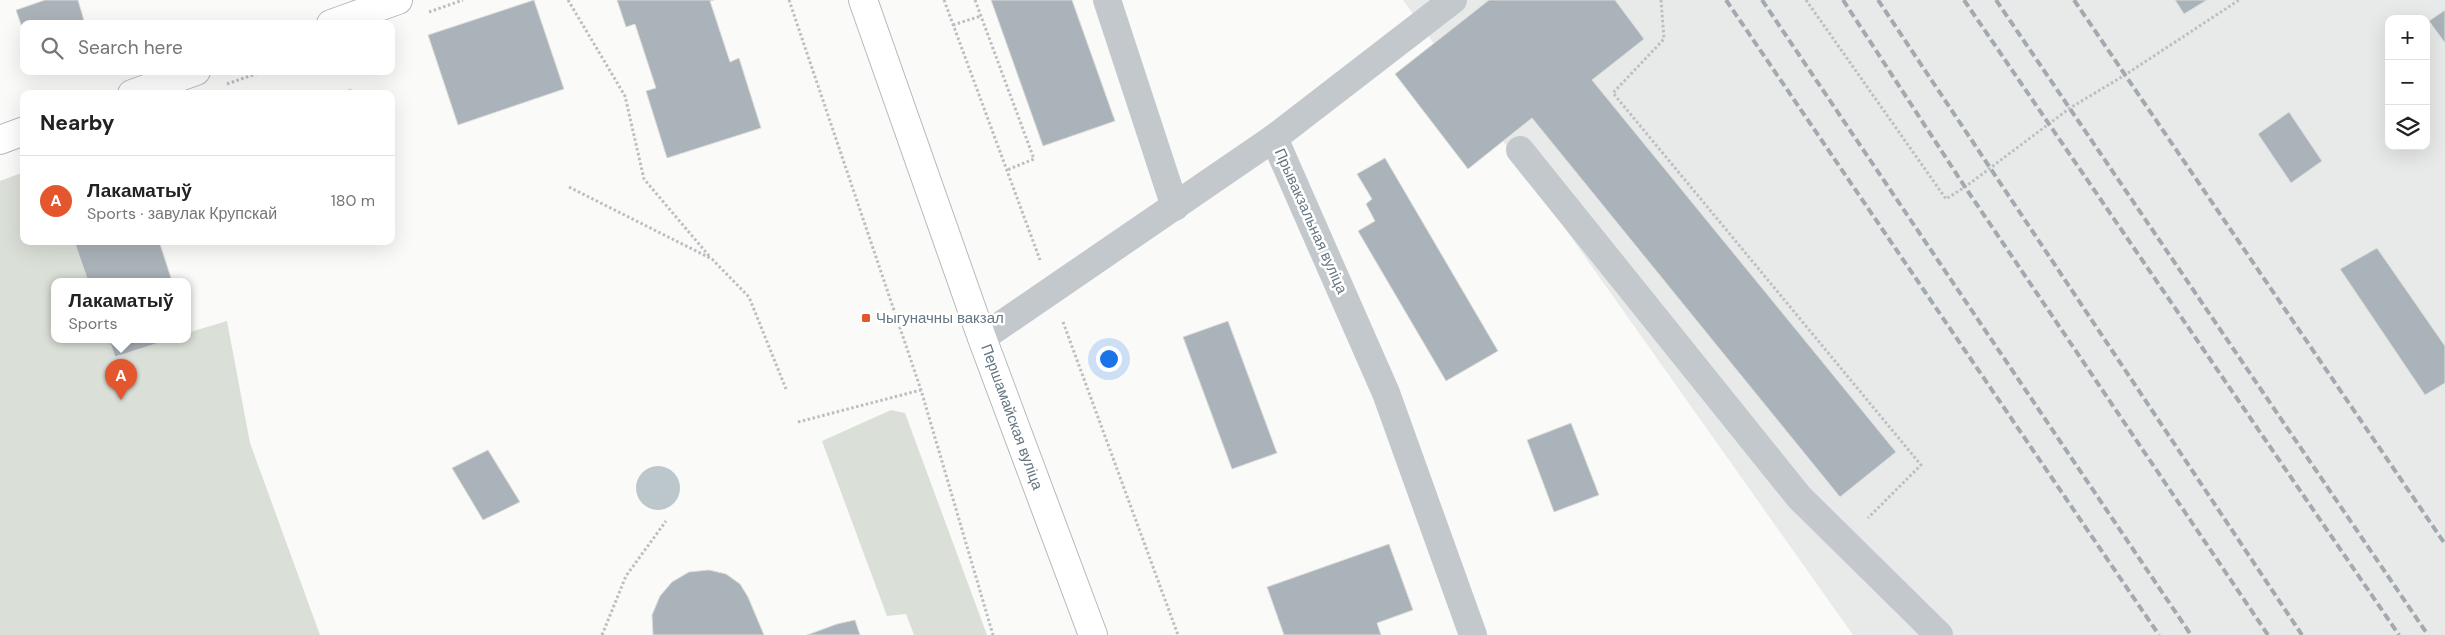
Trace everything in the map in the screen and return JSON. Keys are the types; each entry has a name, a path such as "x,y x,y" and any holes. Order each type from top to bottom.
{"main road":[{"path":"342,20 398,0"},
{"name":"Першамайская вуліца","path":"863,0 982,338 1093,635"},
{"path":"143,90 185,75"},
{"path":"0,140 20,132"}],"street":[{"path":"1107,0 1175,207"},
{"path":"1274,138 1453,0"},
{"name":"Прывакзальная вуліца","path":"982,338 1274,138 1386,393 1473,635"},
{"path":"1520,150 1799,498 1939,635"}],"path":[{"path":"568,0 625,96 644,179 712,259 749,297 786,389"},
{"path":"789,0 921,390 993,635"},
{"path":"975,0 1034,159 1007,170"},
{"path":"1661,0 1664,38 1613,93 1921,465 1844,541"},
{"path":"1806,0 1946,199 1966,187 2070,108 2131,71 2238,0"},
{"path":"953,26 981,16"},
{"path":"218,87 252,75"},
{"path":"569,187 712,259"},
{"path":"798,422 921,390"},
{"path":"602,635 626,576 666,521"}],"shaded area":[{"path":"1403,0 2445,0 2445,635 1853,635"},
{"path":"20,174 20,245 75,245 87,278 51,278 51,343 111,343 116,357 159,343 191,343 191,332 227,321 250,443 320,635 0,635 0,181"},
{"path":"891,410 905,413 987,635 914,635 906,614 887,616 822,441"},
{"path":"662,466 674,472 679,479 679,497 674,504 667,509 654,510 646,507 639,500 636,484 639,476 646,469"}],"building":[{"path":"45,0 78,0 84,20 20,22 16,10"},
{"path":"534,0 564,89 458,125 428,35"},
{"path":"617,0 714,0 710,1 730,62 739,58 761,128 667,158 646,91 656,88 635,24 626,27"},
{"path":"991,0 1072,0 1115,121 1043,146"},
{"path":"1489,0 1615,0 1644,39 1592,80 1896,452 1840,497 1532,118 1468,169 1395,74"},
{"path":"2175,0 2207,0 2184,14"},
{"path":"2445,10 2445,43 2430,22 2430,20"},
{"path":"2289,112 2322,161 2291,183 2258,134"},
{"path":"1385,158 1498,351 1446,381 1358,231 1375,221 1366,204 1372,199 1357,174"},
{"path":"75,245 160,245 171,278 87,278"},
{"path":"2377,248 2445,346 2445,383 2425,395 2340,269"},
{"path":"1228,321 1277,453 1232,469 1183,337"},
{"path":"110,343 159,343 115,357"},
{"path":"1571,423 1599,495 1554,512 1527,440"},
{"path":"488,450 520,502 483,520 452,468"},
{"path":"1389,544 1413,610 1377,623 1381,635 1284,635 1267,587"},
{"path":"709,570 726,574 740,584 748,597 764,635 653,635 652,615 660,596 672,582 689,572"},
{"path":"855,620 860,635 807,635 837,624"}],"railway":[{"path":"1726,0 2159,635"},
{"path":"1762,0 2191,635"},
{"path":"1843,0 1965,187 2268,635"},
{"path":"1878,0 2302,635"},
{"path":"1964,0 2399,635"},
{"path":"1996,0 2428,635"},
{"path":"2074,0 2445,544"}],"place":[{"name":"Чыгуначны вакзал","path":"866,318"},
{"name":"Лакаматыў","path":"121,400"}]}
